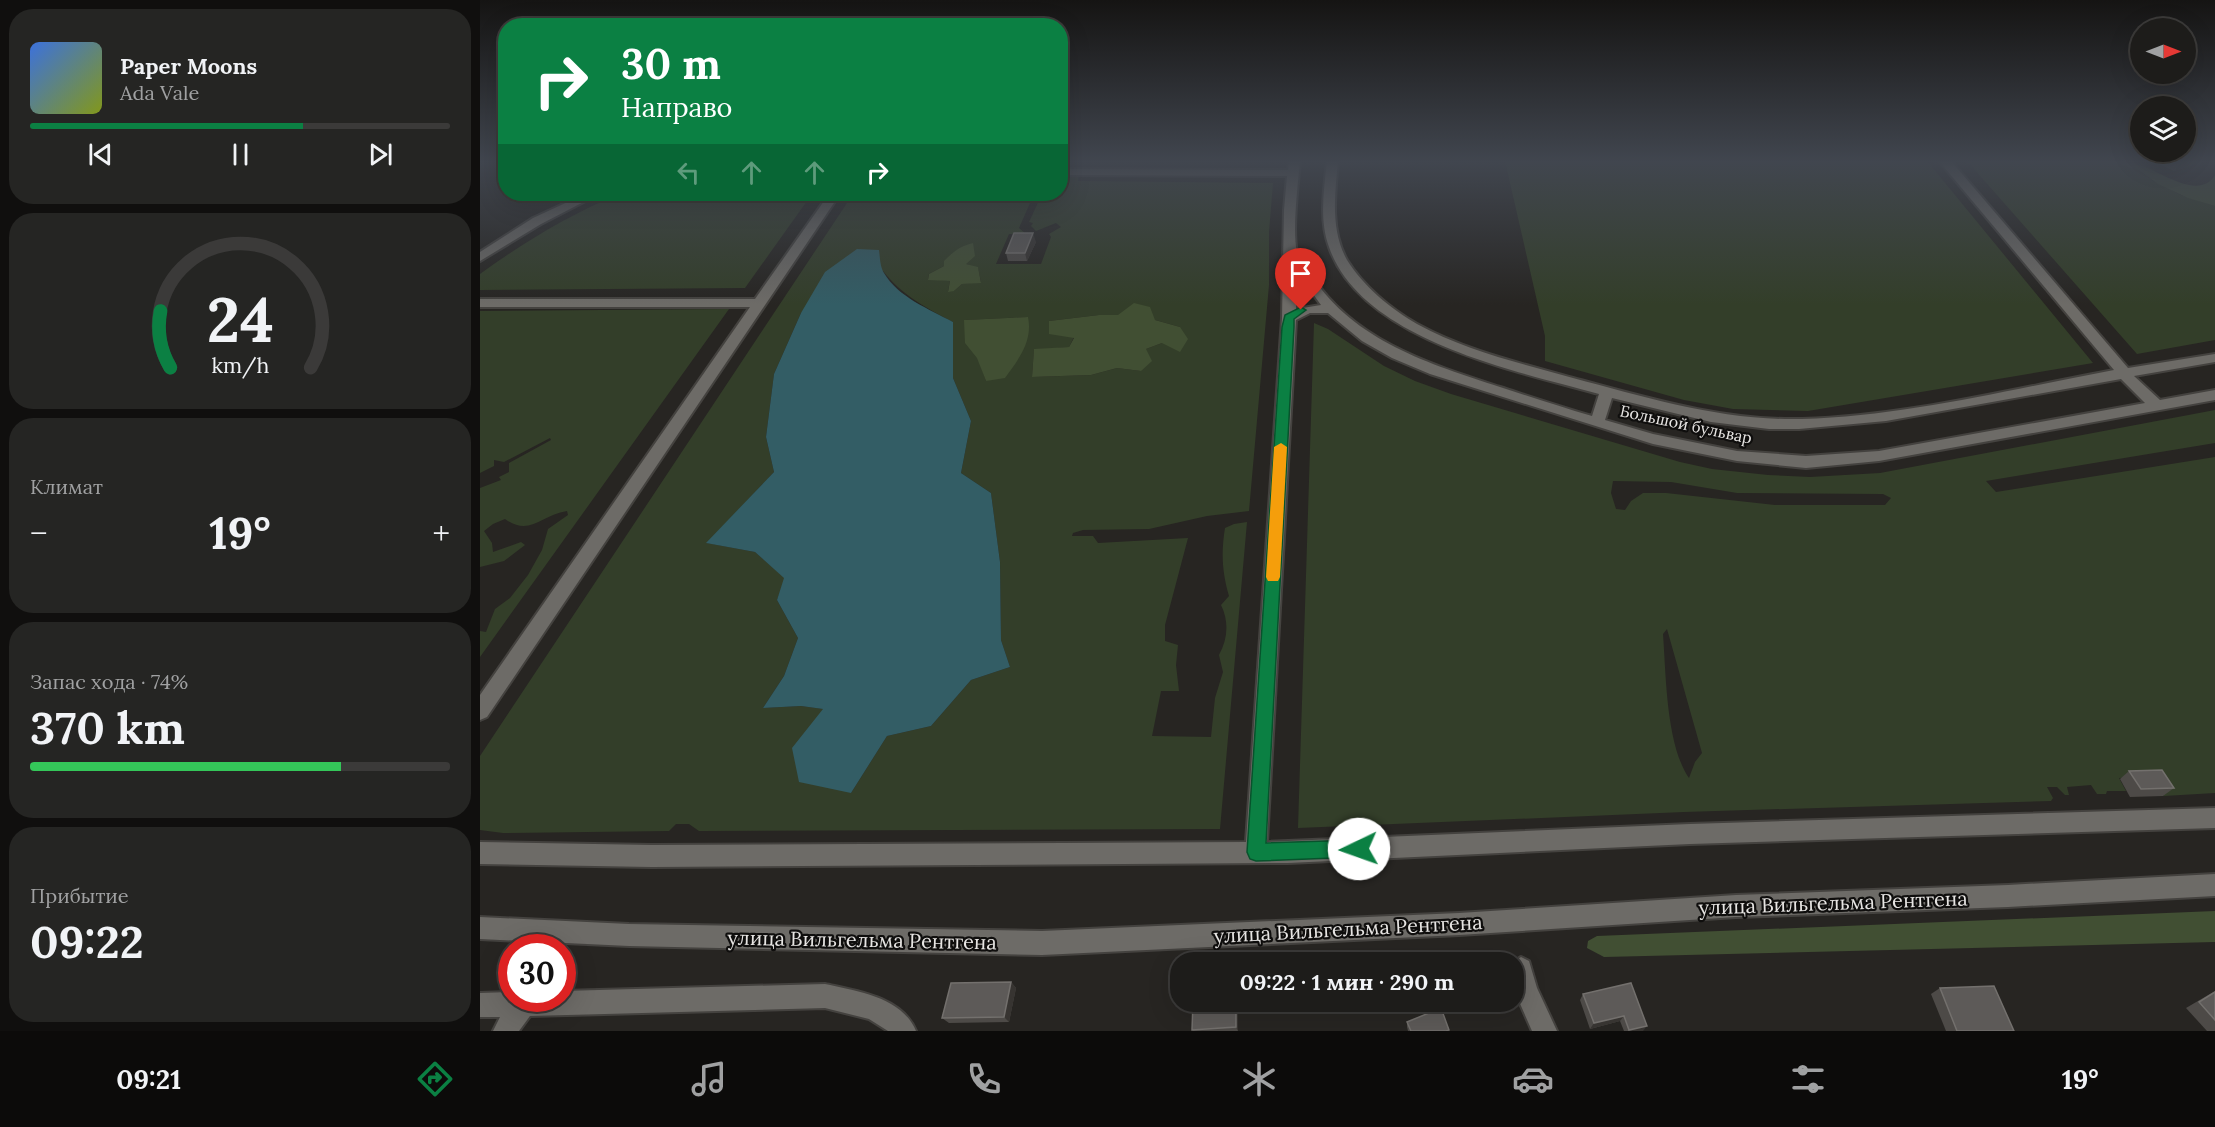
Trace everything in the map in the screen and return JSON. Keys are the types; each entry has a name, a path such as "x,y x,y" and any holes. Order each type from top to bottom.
{"street":[{"path":"480,257 537,221 562,209"},
{"path":"480,711 824,209"},
{"path":"1256,852 1289,318 1292,209"},
{"name":"Большой бульвар","path":"1329,209 1330,232 1340,258 1361,285 1383,306 1412,327 1456,347 1607,393 1709,417 1749,423 1800,424 1861,419 2215,358"},
{"path":"1985,209 2124,373 2157,405"},
{"name":"Большой бульвар","path":"1291,253 1310,283 1332,310 1367,338 1396,355 1435,371 1597,423 1653,439 1737,456 1806,462 1879,456 2215,395"},
{"path":"480,303 759,303"},
{"path":"1289,318 1301,310 1310,308 1332,310"},
{"path":"1597,423 1607,393"},
{"path":"480,853 676,856 1256,852 1690,834 2215,818"},
{"name":"улица Вильгельма Рентгена","path":"480,928 628,934 1042,943 1471,923 1736,906 2008,896 2215,885"},
{"path":"1524,982 1545,1031"},
{"path":"576,1002 825,996 866,1005 895,1018 904,1031"},
{"path":"480,1005 498,1004"},
{"path":"505,1031 518,1012"}],"green space":[{"path":"586,209 801,209 745,288 480,290 480,274 530,240"},
{"path":"843,209 1027,209 1019,228 1026,234 1009,234 996,264 1041,264 1051,237 1049,234 1061,227 1056,223 1036,231 1031,226 1033,223 1029,222 1035,209 1271,209 1269,285 1249,511 1207,516 1149,529 1083,530 1073,533 1072,536 1093,536 1098,543 1188,538 1165,625 1165,641 1178,645 1176,665 1179,691 1161,691 1152,736 1211,737 1215,698 1223,672 1219,655 1226,630 1221,605 1229,596 1223,562 1225,528 1247,522 1220,829 699,831 689,824 676,824 669,831 503,833 480,830 480,756","holes":["966,264 978,268 981,282 962,284 954,291 948,291 950,281 928,279 929,274 944,266","883,271 906,294 953,322 953,378 971,421 961,473 991,493 1000,562 1001,640 1010,667 971,680 931,726 887,736 851,793 824,709 801,706 763,708 784,676 798,638 777,600 785,578 755,552 707,543 774,472 766,437 774,374 801,313","1099,315 1155,320 1180,327 1162,343 1146,349 1141,371 1117,368 1091,375 1032,377 1034,350 1069,347 1074,337 1049,321","1028,317 986,381 965,320"]},
{"path":"1516,209 1967,209 2093,363 1808,411 1733,409 1684,400 1545,361 1545,336"},
{"path":"2009,209 2215,209 2215,340 2137,354"},
{"path":"973,243 975,256 966,264 978,267 981,283 962,284 954,291 948,292 950,281 928,280 929,274 944,266 944,261 954,252"},
{"path":"1134,303 1150,307 1155,320 1180,327 1188,339 1180,352 1162,343 1146,349 1152,361 1141,371 1117,368 1091,375 1032,377 1034,349 1069,347 1074,338 1049,334 1049,321 1118,315"},
{"path":"729,309 480,657 480,631 486,632 495,609 510,598 528,575 542,550 548,529 568,515 567,511 529,525 514,524 505,519 493,524 484,531 492,543 493,552 521,542 525,545 504,561 480,567 480,488 501,480 499,477 509,472 509,463 551,440 550,438 504,462 494,460 494,466 480,473 480,311"},
{"path":"1028,317 1027,342 1015,364 1005,378 986,381 977,358 965,343 964,320"},
{"path":"1314,323 1328,329 1384,366 1415,381 1451,394 1680,462 1712,469 1768,475 1810,477 1880,473 2215,410 2215,443 1986,481 1996,492 2215,457 2215,793 2164,796 2152,777 2119,778 2126,791 2107,791 2106,794 2097,794 2091,785 2067,787 2069,795 2065,795 2057,787 2047,787 2053,798 2051,801 1684,812 1298,828","holes":["1613,481 1671,482 1737,493 1883,494 1891,498 1885,505 1775,505 1666,493 1643,493 1631,501 1625,510 1616,509 1611,493","1667,629 1702,753 1695,762 1689,778 1681,764 1668,709 1663,634"]},
{"path":"2215,911 2215,942 1604,957 1587,948 1588,941 1597,936"}],"water":[{"path":"857,249 879,250 883,271 897,289 915,302 953,322 953,378 971,421 961,473 991,493 1000,562 1001,640 1010,667 971,680 931,726 887,736 851,793 799,782 792,748 823,709 801,706 763,708 784,676 798,638 777,600 784,578 755,552 706,543 774,472 766,437 774,374 801,313 825,272"}],"building":[{"path":"1014,233 1033,233 1025,253 1006,253"},
{"path":"2162,770 2174,788 2141,789 2129,771"},
{"path":"1011,982 1004,1017 942,1018 951,983"},
{"path":"1631,983 1647,1026 1629,1030 1624,1016 1594,1023 1583,994"},
{"path":"1994,986 2014,1031 1957,1031 1940,988"},
{"path":"2215,992 2215,1020 2199,1002"},
{"path":"1193,1012 1236,1012 1236,1027 1192,1030"},
{"path":"1431,1012 1442,1012 1449,1030 1411,1031 1407,1022"}],"slow traffic":[{"path":"1273,577 1281,447"}],"route":[{"path":"1301,310 1289,318 1288,327 1256,852 1359,849"}]}
